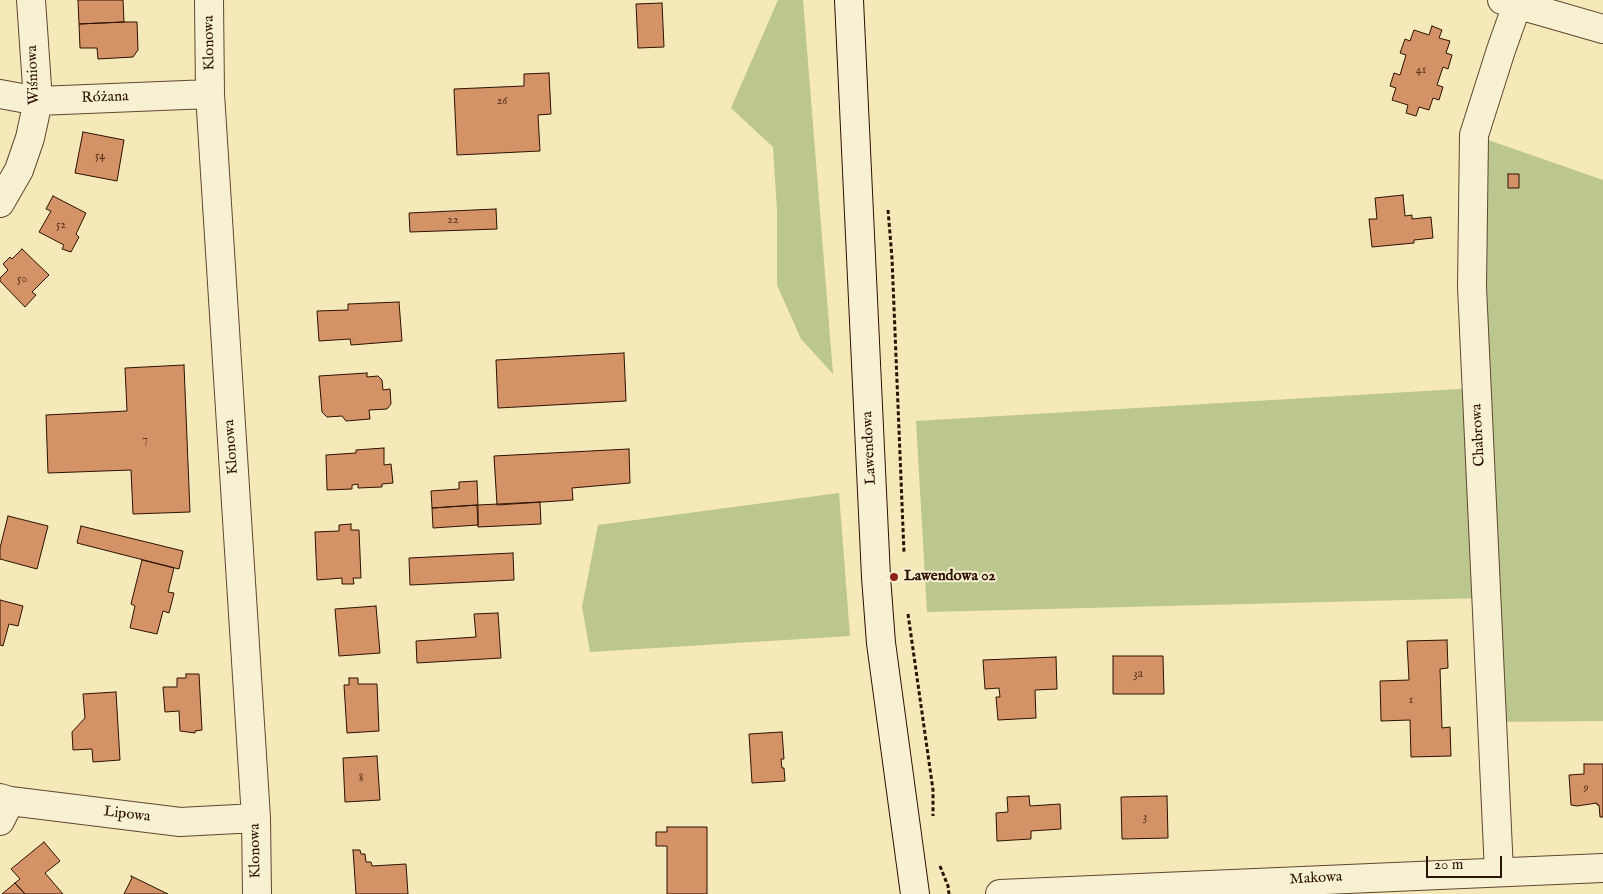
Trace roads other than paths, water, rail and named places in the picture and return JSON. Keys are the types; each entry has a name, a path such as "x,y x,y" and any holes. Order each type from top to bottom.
{"street":[{"name":"Wiśniowa","path":"0,203 19,170 30,138 38,101 31,0"},
{"name":"Klonowa","path":"209,0 210,94 256,818 257,894"},
{"name":"Lawendowa","path":"849,0 880,634 915,894"},
{"path":"1509,2 1603,28"},
{"name":"Chabrowa","path":"1499,872 1472,286 1474,135 1501,50 1509,2"},
{"name":"Różana","path":"0,94 38,101 210,94"},
{"name":"Lipowa","path":"3,807 180,822 256,818"},
{"name":"Makowa","path":"1000,894 1603,868"}],"place":[{"name":"Lawendowa 02","path":"894,577"}]}
